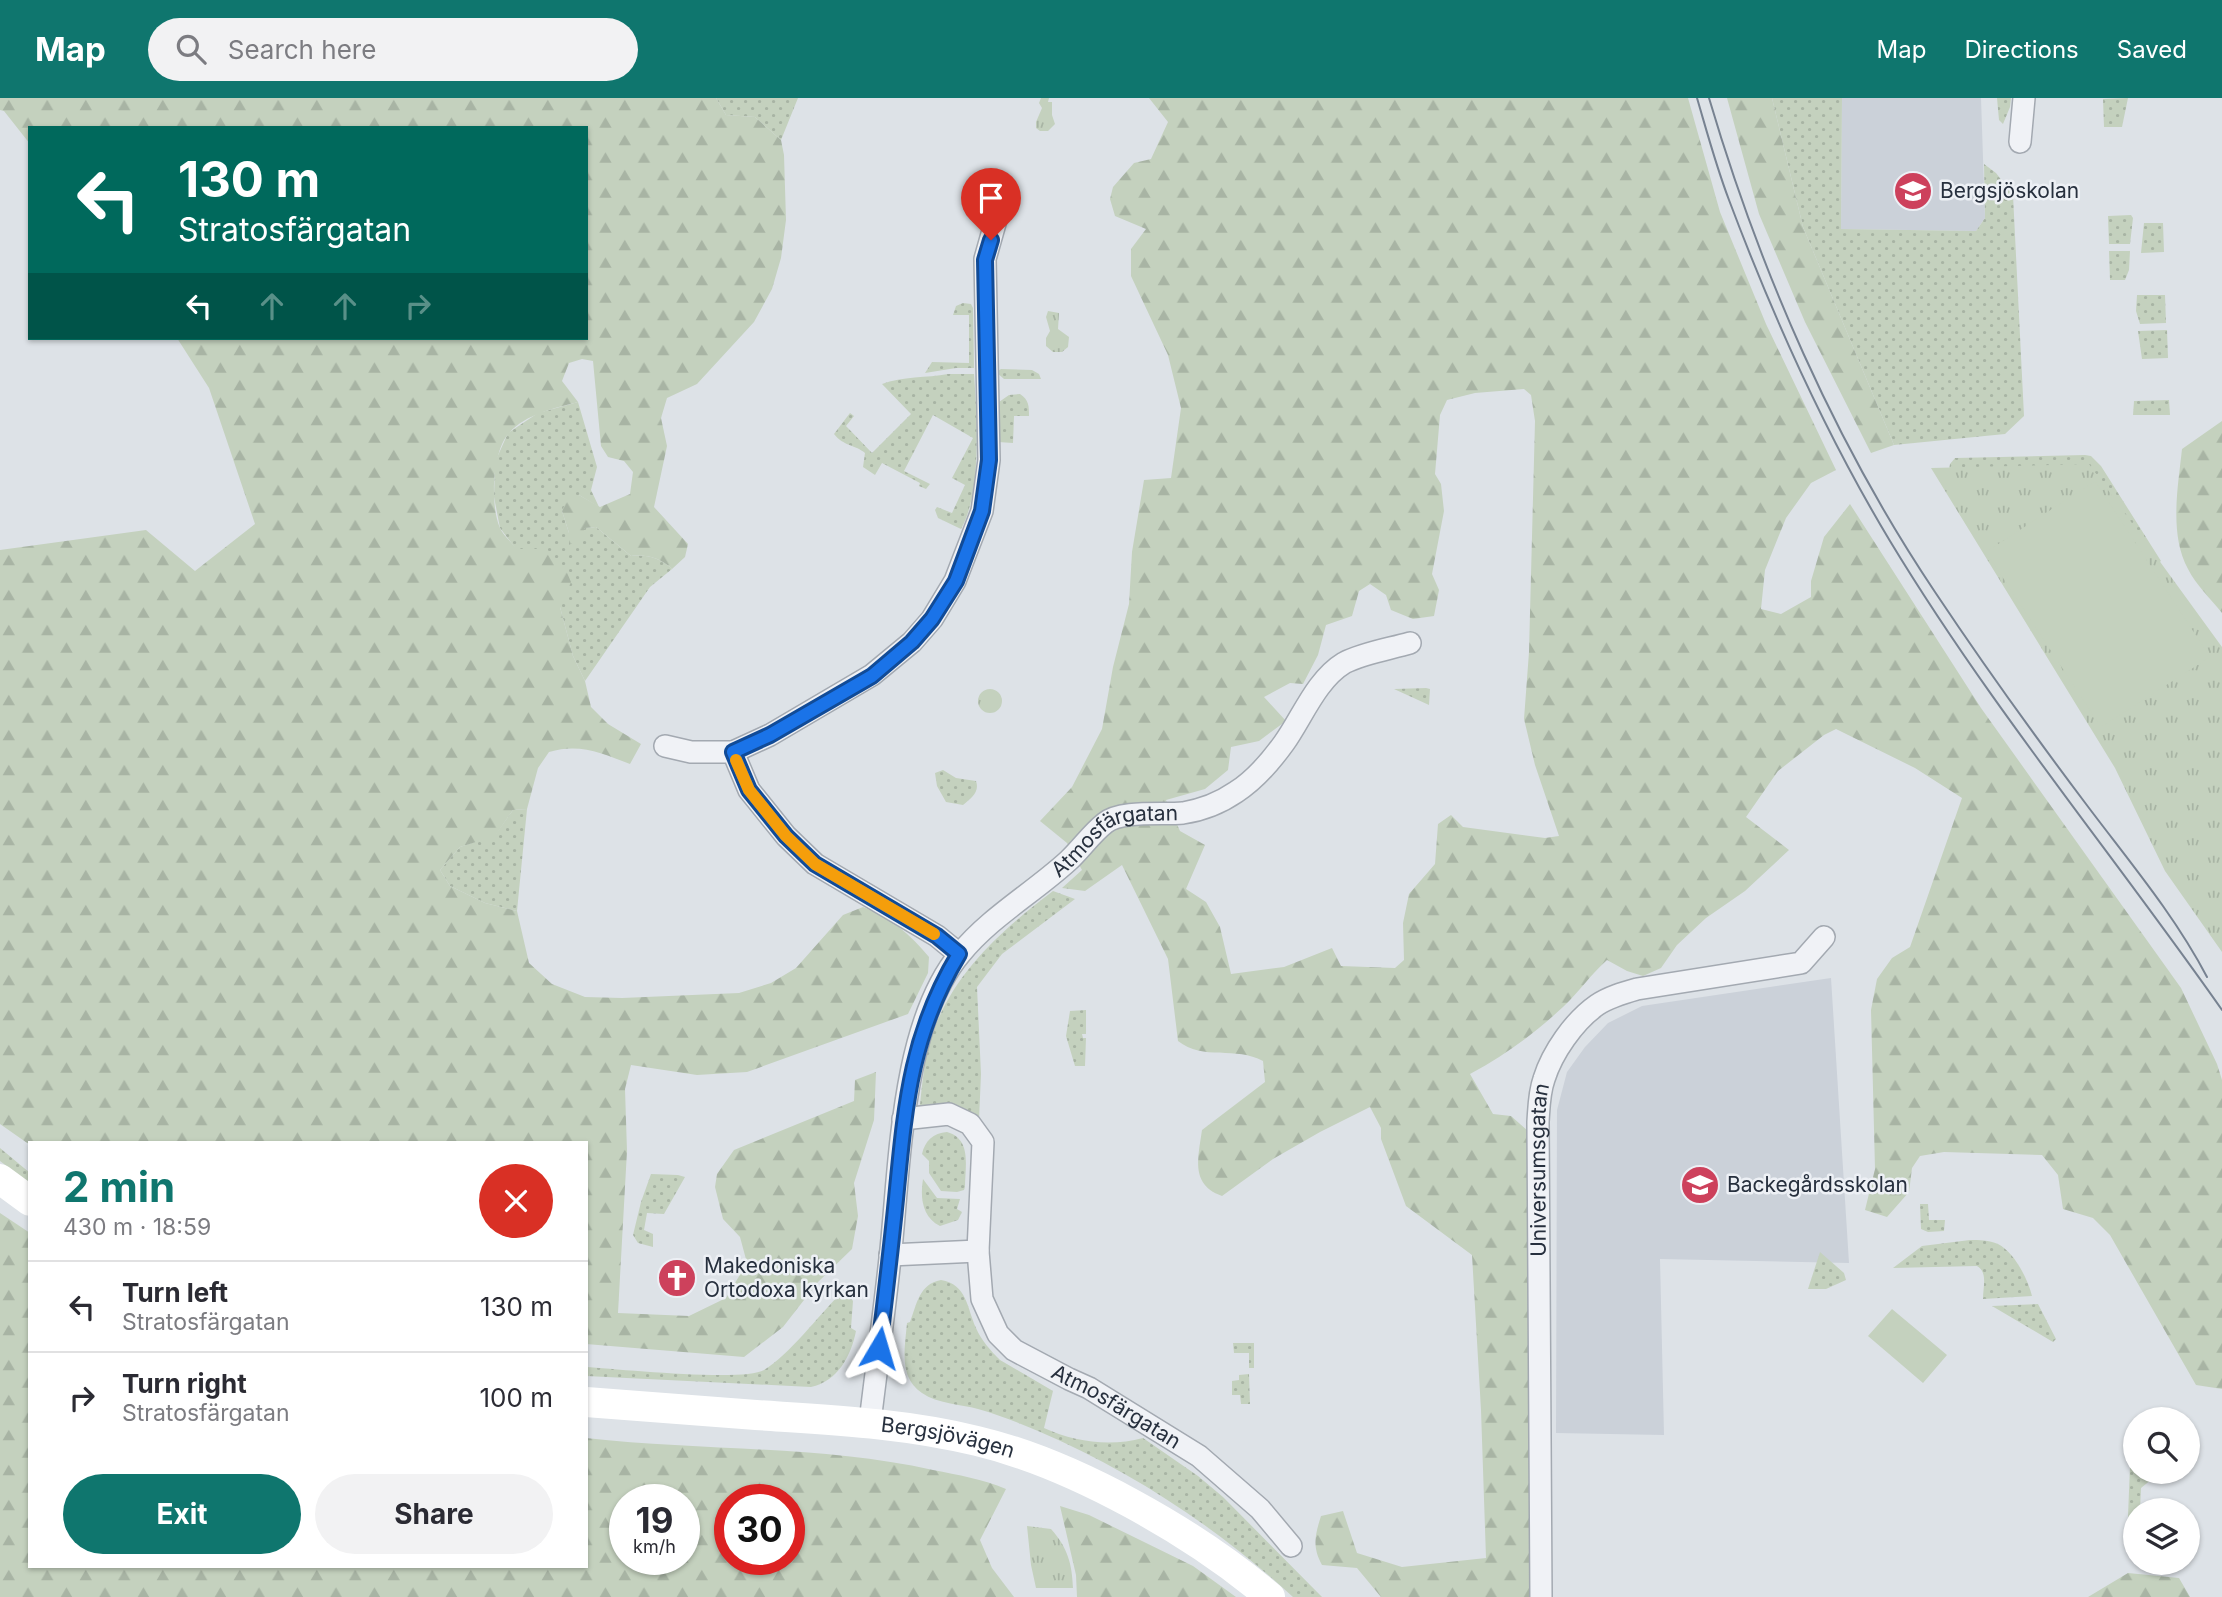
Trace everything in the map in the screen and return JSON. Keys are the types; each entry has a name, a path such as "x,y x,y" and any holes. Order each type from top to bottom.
{"street":[{"path":"2020,142 2024,98"},
{"path":"665,746 691,752 733,752 770,735 872,676 912,642 932,619 956,581 982,511 989,460 985,260 996,220"},
{"name":"Atmosfärgatan","path":"870,1422 891,1255 903,1119 916,1053 927,1016 941,984 959,954 1001,915 1067,861 1106,821 1120,817 1182,813 1200,809 1237,792 1262,771 1333,671 1354,659 1410,643"},
{"path":"733,752 749,790 786,836 815,864 937,936 959,954"},
{"name":"Universumsgatan","path":"1541,1597 1538,1122 1539,1098 1544,1077 1578,1022 1596,1006 1613,996 1637,989 1801,963 1824,937"},
{"name":"Atmosfärgatan","path":"903,1119 949,1114 970,1124 983,1142 978,1251 982,1299 998,1334 1014,1350 1089,1388 1199,1456 1260,1509 1292,1546"},
{"path":"0,1180 28,1199"},
{"path":"891,1255 978,1251"},
{"name":"Bergsjövägen","path":"588,1402 870,1422 980,1441 1072,1474 1177,1530 1235,1568 1270,1597"}],"shaded area":[{"name":"Bergsjöskolan","path":"1842,98 1981,98 1985,218 1976,231 1841,229"},
{"name":"Backegårdsskolan","path":"1831,978 1849,1263 1660,1259 1664,1435 1556,1433 1557,1110 1567,1072 1585,1047 1608,1023 1642,1006"}],"green space":[{"path":"0,98 716,98 726,115 755,117 781,140 786,220 781,258 772,289 754,322 697,384 667,398 661,418 667,446 654,507 688,544 685,557 672,569 653,558 631,556 596,527 585,528 580,539 569,545 569,533 562,511 568,497 579,495 600,507 630,494 633,472 624,461 608,457 601,446 593,361 582,359 569,363 562,381 578,402 541,413 516,426 503,441 499,452 494,493 500,528 517,549 541,549 565,568 571,582 560,607 591,707 608,724 641,744 630,764 581,749 549,752 538,768 527,809 513,810 495,836 460,847 440,870 450,886 485,903 517,911 529,963 552,984 585,997 739,993 771,983 796,968 843,915 863,907 899,927 929,957 928,973 908,1014 747,1072 697,1075 631,1065 625,1089 627,1151 618,1313 689,1316 726,1298 747,1263 740,1237 723,1219 715,1187 717,1174 734,1150 854,1101 855,1080 876,1072 874,1120 854,1183 858,1216 852,1249 818,1282 783,1327 744,1357 588,1344 588,1141 28,1141 28,1144 0,1124 0,550 146,530 195,571 255,524 209,388 178,340 588,340 588,126 28,126 28,141 4,111 0,110"},
{"path":"716,98 798,98 781,140 755,117 726,115"},
{"path":"1041,98 1049,98 1048,102 1052,102 1055,124 1048,131 1036,128 1042,108 1039,103"},
{"path":"1149,98 1688,98 1720,212 1766,324 1836,470 1811,483 1786,518 1765,570 1761,609 1781,614 1811,597 1811,581 1824,537 1850,504 1981,708 2181,988 2222,1080 2222,1389 2196,1385 2110,1235 2093,1218 2063,1209 2058,1175 2042,1155 1944,1152 1920,1156 1912,1168 1909,1192 1887,1217 1865,1210 1875,1169 1871,1010 1877,979 1892,958 1910,947 1962,798 1915,768 1836,729 1824,735 1778,771 1746,817 1789,850 1745,891 1706,918 1677,945 1661,968 1643,976 1607,960 1569,1001 1541,1026 1507,1052 1470,1074 1493,1114 1511,1116 1527,1130 1531,1597 1381,1597 1357,1568 1322,1565 1316,1541 1321,1516 1343,1511 1357,1553 1402,1567 1486,1558 1472,1255 1406,1206 1381,1139 1381,1128 1370,1107 1273,1159 1222,1196 1205,1185 1198,1169 1202,1130 1265,1082 1263,1061 1242,1054 1198,1050 1178,1041 1168,959 1122,865 1085,891 1062,888 1082,870 1067,843 1040,821 1072,787 1102,729 1113,667 1129,604 1132,552 1144,480 1171,478 1181,408 1168,355 1131,276 1131,249 1146,229 1115,216 1110,199 1113,187 1134,163 1151,159 1168,122","holes":["1524,389 1531,395 1535,421 1529,652 1524,719 1535,765 1559,836 1545,838 1463,827 1451,815 1438,824 1435,864 1409,894 1403,923 1404,960 1395,968 1341,966 1332,948 1284,967 1231,974 1220,927 1206,902 1186,889 1205,845 1180,831 1166,800 1205,789 1228,770 1231,747 1259,741 1286,721 1264,697 1290,683 1303,684 1318,655 1326,625 1352,616 1359,591 1370,584 1386,595 1391,610 1413,619 1434,616 1439,590 1432,574 1444,511 1441,484 1435,474 1440,415 1447,400 1475,393"]},
{"path":"1727,98 1772,98 1803,227 1894,445 1871,453 1805,322 1759,214"},
{"path":"1772,98 1842,98 1841,229 1976,231 1985,218 1984,164 1996,173 2013,195 2024,416 2005,434 1894,445 1803,227"},
{"path":"1997,98 2011,98 2003,124 1999,120"},
{"path":"2128,98 2122,127 2104,127 2103,99"},
{"path":"2131,215 2133,218 2130,244 2109,244 2108,216"},
{"path":"2144,223 2163,223 2164,252 2141,253"},
{"path":"2109,251 2130,251 2129,270 2125,280 2110,280"},
{"path":"2137,295 2165,295 2166,323 2140,324 2136,311"},
{"path":"971,304 973,308 974,368 925,373 932,362 969,363 969,315 953,315 956,306"},
{"path":"1048,311 1059,313 1058,329 1069,337 1068,347 1062,352 1053,352 1046,346 1050,331 1046,317"},
{"path":"2167,330 2168,358 2142,359 2138,331"},
{"path":"1001,369 1032,370 1039,374 1041,379 1004,379 996,372"},
{"path":"948,374 974,374 977,432 975,475 968,513 961,529 938,518 935,510 937,507 952,513 965,485 952,478 973,438 933,415 904,471 930,484 926,489 919,486 920,483 882,463 875,475 863,467 865,453 841,441 834,434 850,413 854,416 846,426 872,453 911,414 882,384"},
{"path":"1020,394 1028,404 1029,416 1014,416 1013,443 998,442 999,402 1009,395"},
{"path":"2169,400 2170,415 2133,415 2134,401"},
{"path":"578,402 597,467 591,490 599,507 579,495 562,511 569,533 569,545 585,528 596,527 631,556 653,558 672,569 650,587 585,681 573,656 560,607 500,528 494,497 495,462 508,433 538,413"},
{"path":"2222,421 2222,613 2188,569 2178,541 2176,510 2182,449"},
{"path":"2091,456 2101,466 2161,561 2154,566 1949,470 1955,458"},
{"path":"2089,464 2222,647 2222,952 2165,871 2115,768 1931,468"},
{"path":"2095,481 2210,657 2101,727 1986,552"},
{"path":"990,689 999,692 1002,701 999,710 990,713 981,710 978,701 981,692"},
{"path":"1394,689 1430,689 1429,705"},
{"path":"943,770 956,778 976,781 976,792 963,805 946,802 937,786 935,773"},
{"path":"527,809 517,911 485,903 450,886 440,870 460,847 495,835 513,810"},
{"path":"1053,891 1075,899 1002,954 977,987 981,1074 979,1120 958,1107 921,1108 922,1083 929,1046 948,999 962,978 995,940"},
{"path":"1086,1010 1086,1034 1082,1034 1083,1038 1086,1038 1085,1066 1075,1066 1066,1036 1070,1011"},
{"path":"947,1132 955,1136 964,1147 965,1187 957,1192 941,1191 929,1173 929,1161 922,1154 930,1139"},
{"path":"0,1148 28,1171 28,1182 0,1161"},
{"path":"651,1174 685,1177 664,1214 647,1213 644,1230 653,1234 653,1247 638,1243 633,1235"},
{"path":"923,1179 937,1198 960,1199 957,1209 962,1212 958,1220 940,1226 929,1217 922,1199"},
{"path":"1920,1204 1928,1204 1929,1220 1945,1220 1944,1231 1928,1232 1921,1229"},
{"path":"0,1213 28,1232 28,1568 588,1568 588,1438 847,1456 933,1470 997,1486 1006,1489 980,1540 992,1568 1014,1597 0,1597"},
{"path":"1970,1240 1998,1244 2010,1253 2020,1267 2032,1296 1983,1299 1984,1276 1977,1266 1893,1268 1922,1246"},
{"path":"1820,1252 1844,1273 1846,1280 1826,1289 1808,1289"},
{"path":"941,1280 950,1282 961,1292 978,1332 1000,1360 1053,1391 1044,1428 1093,1442 1143,1438 1223,1497 1322,1597 1293,1597 1205,1525 1107,1464 1016,1422 922,1393 909,1379 906,1370 907,1323 910,1322 923,1290"},
{"path":"841,1293 848,1294 853,1301 851,1328 856,1331 847,1358 829,1379 811,1387 588,1376 588,1367 707,1375 752,1373 773,1364"},
{"path":"2038,1304 2056,1339 2053,1342 1992,1306"},
{"path":"1892,1309 1947,1355 1923,1383 1868,1336"},
{"path":"1233,1343 1254,1343 1254,1368 1249,1368 1249,1353 1234,1353"},
{"path":"1249,1374 1250,1404 1241,1404 1240,1395 1232,1395 1232,1381 1239,1380 1239,1375"},
{"path":"2129,1484 2146,1484 2141,1488 2141,1498 2129,1498"},
{"path":"1060,1506 1089,1515 1193,1566 1236,1597 1077,1597 1076,1575"},
{"path":"1027,1526 1051,1529 1057,1536 1068,1557 1073,1588 1036,1588"},
{"path":"2125,1575 2148,1575 2179,1578 2190,1597 2088,1597"}],"tram line":[{"path":"1697,98 1724,187 1764,287 1822,416 1866,500 1928,602 1968,661 2222,1010"},
{"path":"1709,98 1729,163 1777,291 1833,416 1865,476 1953,619 2047,752 2165,909 2207,977"}],"slow traffic":[{"path":"736,760 749,790 786,836 815,864 934,934"}],"place":[{"name":"Bergsjöskolan","path":"1913,191"},
{"name":"Backegårdsskolan","path":"1700,1185"},
{"name":"Makedoniska Ortodoxa kyrkan","path":"677,1278"}],"route":[{"path":"879,1348 891,1255 903,1119 910,1079 927,1016 941,984 959,954 937,936 815,864 786,836 749,790 733,752 770,735 872,676 912,642 932,619 956,581 982,511 989,460 985,260 991,240"}]}
